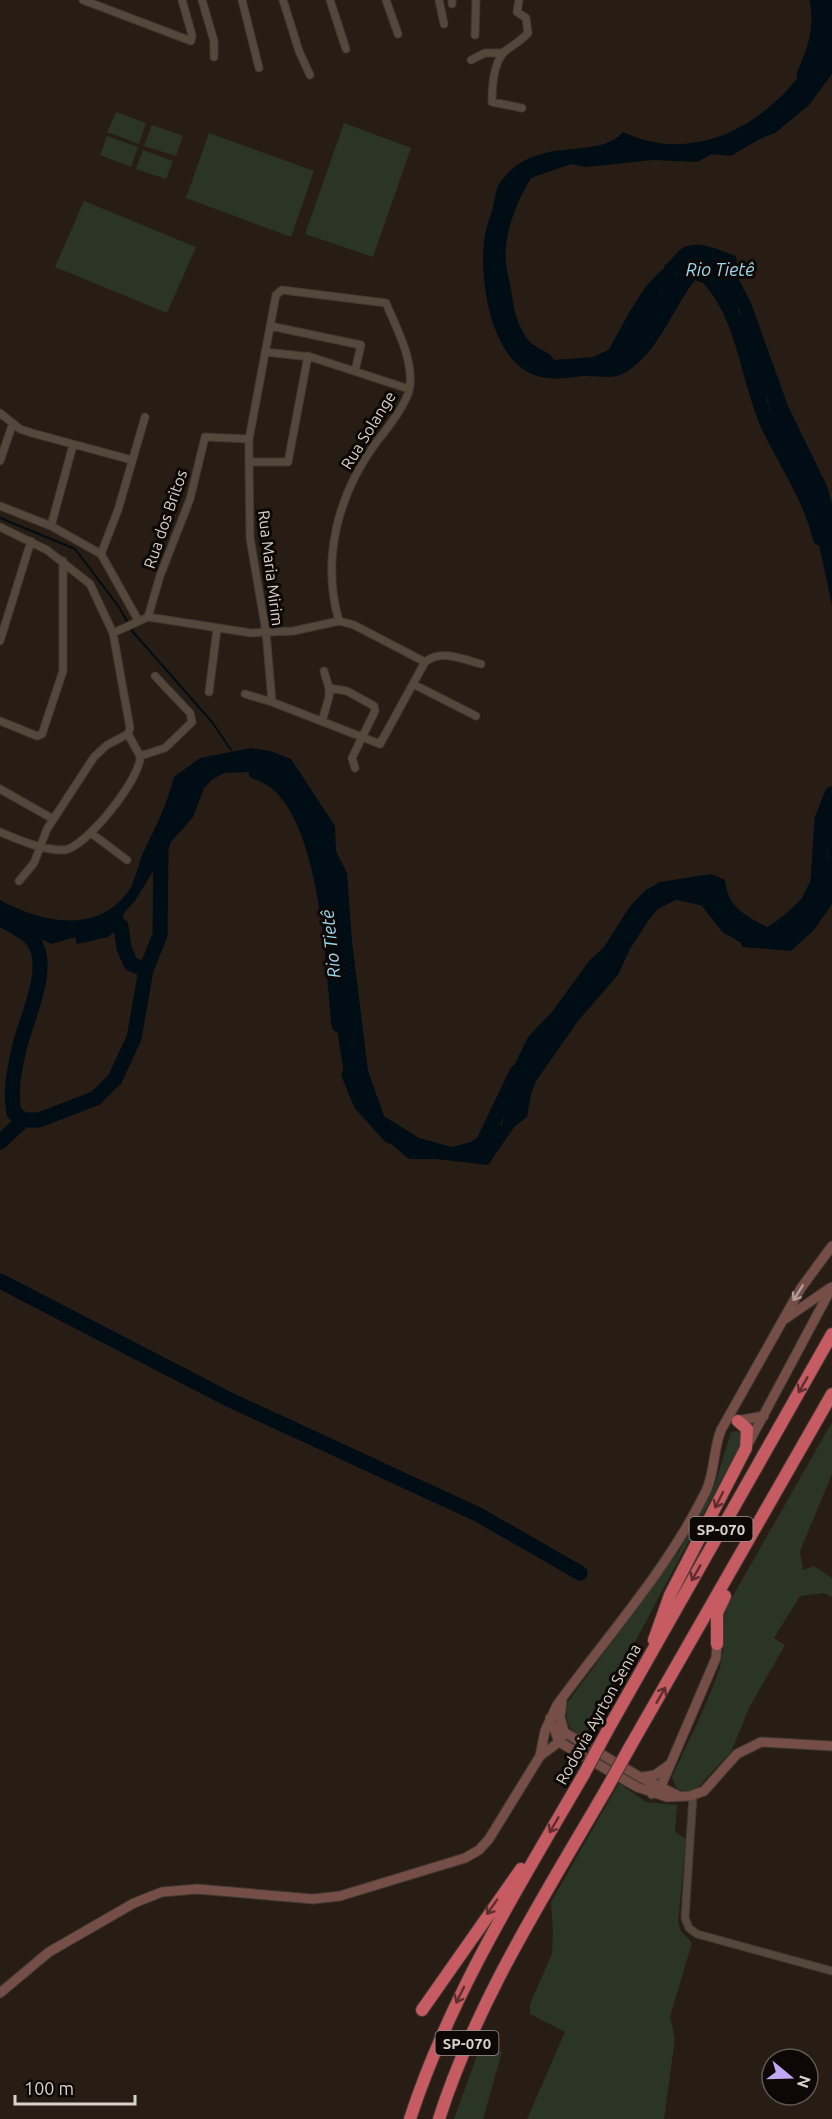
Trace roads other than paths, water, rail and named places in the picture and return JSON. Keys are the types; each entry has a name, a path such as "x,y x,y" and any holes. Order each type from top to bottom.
{"highway":[{"name":"Rodovia Ayrton Senna","path":"410,2119 431,2059 488,1938 584,1774 832,1334"},
{"name":"SP-070","path":"439,2119 463,2053 502,1971 832,1394"},
{"path":"651,1653 657,1625 670,1595 746,1448 747,1429 738,1421"},
{"path":"717,1644 717,1613 723,1599 791,1476 802,1446"},
{"path":"692,1639 703,1634 709,1635 717,1644"},
{"path":"423,2010 492,1907 542,1845"}],"street":[{"path":"83,0 187,40 193,38 182,0"},
{"path":"202,0 214,41 214,57"},
{"path":"242,0 259,68"},
{"path":"283,0 298,51 310,75"},
{"path":"330,0 346,49"},
{"path":"386,0 398,34"},
{"path":"439,0 444,24"},
{"path":"475,35 476,0"},
{"path":"471,60 485,53 503,53 521,41 528,33 526,18 517,12 519,0"},
{"path":"503,53 492,83 492,102 522,108"},
{"name":"Rua Solange","path":"276,295 282,290 386,303 406,353 409,389 394,419 362,464 342,507 335,532 331,575 339,621"},
{"name":"Rua Maria Mirim","path":"272,702 266,632 250,538 249,440 276,295"},
{"path":"270,326 361,345 355,371"},
{"path":"265,352 308,356 409,389"},
{"path":"249,462 288,462 308,356"},
{"path":"0,413 32,433 132,460"},
{"path":"101,554 146,417"},
{"path":"0,461 13,423"},
{"name":"Rua dos Britos","path":"148,617 160,576 190,499 205,437 249,440"},
{"path":"51,526 74,445"},
{"path":"0,506 51,526 101,554 136,621"},
{"path":"0,527 31,541 63,561 90,584 116,631 129,734 140,756 140,767 90,833 65,850 37,845 0,832"},
{"path":"0,641 31,541"},
{"path":"0,721 35,735 42,734 63,671 63,561"},
{"path":"116,631 148,617 217,629 266,632 315,628 339,621 354,625 425,662"},
{"path":"210,692 217,629"},
{"path":"244,694 272,702 380,744 425,662 433,656 444,655 481,664"},
{"path":"322,721 330,697 324,671"},
{"path":"140,756 165,748 192,722 190,713 155,676"},
{"path":"413,684 476,716"},
{"path":"329,688 347,691 374,706 375,711 352,758 355,768"},
{"path":"18,881 34,863 37,845 94,757 107,746 129,734"},
{"path":"0,789 53,819"},
{"path":"90,833 127,860"},
{"path":"540,1756 550,1718 565,1694 683,1534 713,1474 716,1442 721,1430 780,1323 832,1246"},
{"path":"780,1323 832,1287"},
{"path":"746,1448 832,1287"},
{"path":"721,1430 738,1421 764,1416"},
{"path":"652,1794 661,1786 671,1763 716,1658 717,1644"},
{"path":"0,1993 49,1952 134,1903 162,1892 197,1889 313,1899 340,1896 465,1858 479,1850 489,1839 540,1756 559,1742 564,1732 560,1708 565,1694"},
{"path":"550,1718 559,1742 652,1794 693,1796 704,1791 737,1754 761,1742 832,1746"},
{"path":"564,1732 640,1777 679,1796"},
{"path":"640,1777 655,1775 671,1763"},
{"path":"693,1796 685,1918 688,1928 697,1934 832,1971"}],"water":[{"name":"Rio Tietê","path":"824,0 832,0 832,74 809,105 775,133 731,156 712,154 697,162 653,160 586,167 571,164 531,178 512,218 506,251 513,302 521,329 529,341 554,360 593,357 617,346 643,311 662,292 666,276 664,266 681,249 701,245 736,256 739,280 751,303 788,406 827,486 832,504 832,605 811,508 780,442 767,398 758,387 752,371 740,311 725,292 695,280 649,352 622,374 612,377 547,378 526,371 514,361 504,347 490,313 483,258 485,233 498,186 516,166 532,157 549,152 598,146 612,141 623,132 649,141 675,144 700,142 747,123 769,108 788,89 820,49 825,29"},
{"name":"Rio Tietê","path":"251,748 270,751 291,759 335,826 336,851 347,873 352,942 368,1071 384,1116 419,1138 452,1147 488,1137 502,1124 508,1104 509,1076 528,1037 552,1012 589,961 604,947 630,906 646,890 660,882 711,874 725,880 729,897 738,909 767,927 795,906 822,873 826,863 828,853 826,813 832,789 832,904 814,930 791,951 743,947 733,929 715,907 689,893 658,909 630,949 618,975 578,1021 536,1081 527,1117 515,1126 488,1165 437,1159 409,1159 391,1144 344,1075 335,1014 340,995 334,961 333,914 304,805 280,783 248,772 224,773 213,779 204,788 193,817 170,843 135,901 124,913 121,926 108,937 77,944 75,937 52,944 23,931 0,913 0,900 34,915 52,919 87,919 104,913 118,903 131,887 143,853 165,805 174,777 200,758"}],"waterway":[{"name":"Rio Tietê","path":"804,75 817,39 819,20 817,0"},
{"name":"Rio Tietê","path":"617,350 653,290 671,273 682,268"},
{"name":"Rio Tietê","path":"707,276 719,291 737,326 766,420 810,507 820,538"},
{"path":"0,518 75,549 119,607 133,632 212,722 231,750"},
{"name":"Rio Tietê","path":"256,772 280,786 299,811 312,845 329,923 339,1025"},
{"name":"Rio Tietê","path":"810,898 818,883 822,819 832,794"},
{"name":"Rio Tietê","path":"0,919 27,935 34,942 39,953 39,980 19,1049 12,1097 14,1113 24,1120 39,1120 96,1098 115,1079 134,1038 146,970 160,935 161,848 164,837"},
{"name":"Rio Tietê","path":"666,892 671,891 706,899 728,927 752,940"},
{"path":"121,926 124,948 131,964 146,970"},
{"name":"Rio Tietê","path":"471,1151 483,1143 517,1072"},
{"name":"Rio Tietê","path":"349,1075 361,1104 390,1136"},
{"path":"0,1142 24,1120"},
{"path":"0,1281 230,1400 479,1515 580,1573"}]}
